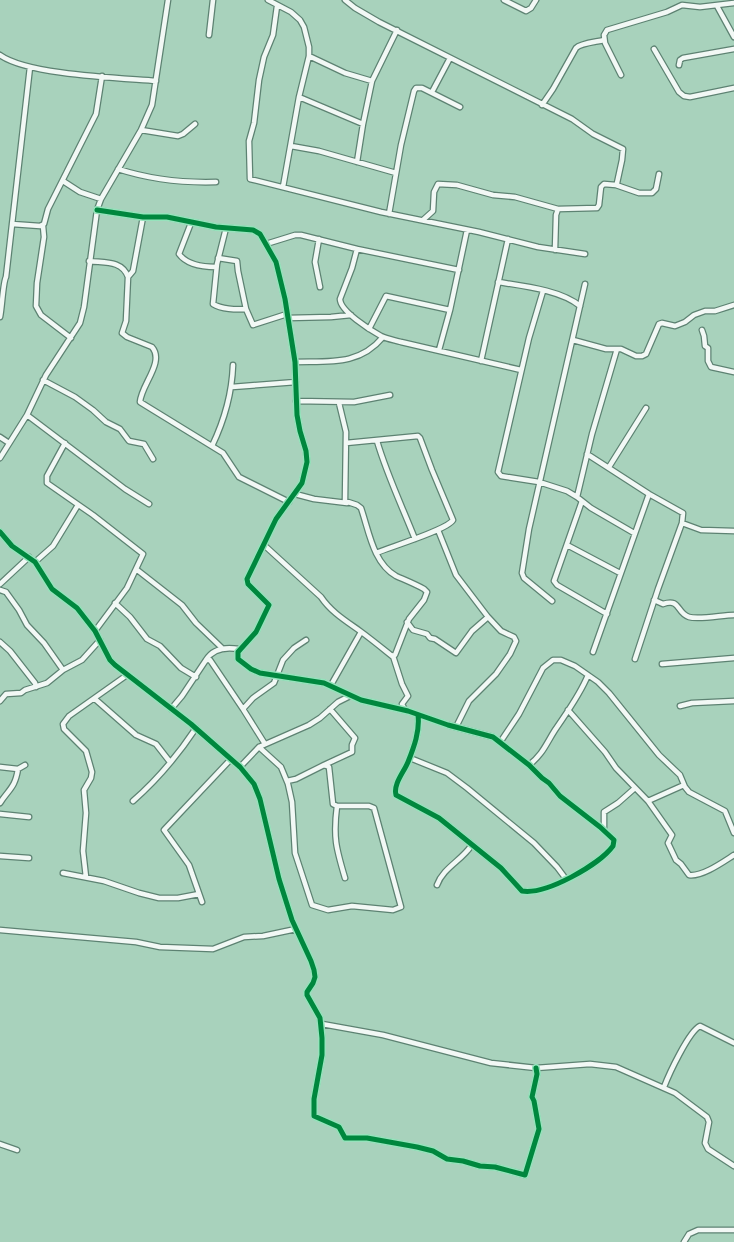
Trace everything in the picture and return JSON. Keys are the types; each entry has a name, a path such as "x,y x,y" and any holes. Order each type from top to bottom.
{"street":[{"path":"0,458 26,415 43,380 71,338 82,316 97,210 100,199 141,130 152,105 168,0"},
{"path":"209,35 213,0"},
{"path":"268,0 300,20 308,37 309,56 299,97 283,186"},
{"path":"345,0 364,14 572,119 593,134 622,149 622,160 616,185"},
{"path":"504,0 526,11 532,8 536,0"},
{"path":"674,0 678,6"},
{"path":"621,75 604,40 607,30 667,12 678,6 717,6 734,3"},
{"path":"277,6 272,35 264,57 259,80 254,123 249,141 249,176 251,180 283,186 388,214 423,220 555,250 585,254"},
{"path":"717,6 734,37"},
{"path":"357,162 372,81 397,30"},
{"path":"542,104 553,90 576,48 581,44 592,44 604,40"},
{"path":"654,49 678,92 684,96 690,97 734,88"},
{"path":"679,65 683,58 734,49"},
{"path":"0,55 30,67 156,81"},
{"path":"309,56 345,73 372,81"},
{"path":"432,92 450,58"},
{"path":"0,317 4,297 2,281 6,277 30,67"},
{"path":"71,338 41,314 36,306 37,283 44,236 42,226 48,208 96,114 102,76"},
{"path":"388,214 403,135 414,91 418,88 432,92 460,107"},
{"path":"299,97 363,124"},
{"path":"141,130 178,136 195,124"},
{"path":"291,146 319,151 396,173"},
{"path":"118,169 143,176 216,182"},
{"path":"423,220 433,211 434,192 438,184 514,197 558,210 597,208 601,187 604,184 616,185 639,193 652,193 656,189 659,174"},
{"path":"63,181 80,192 100,199"},
{"path":"97,210 256,231 260,234 277,266 288,316 295,362 296,401 307,462 304,478 295,494 276,519 247,581 269,605 256,632 239,649 238,659 251,669 276,676 331,685 350,696 367,702 405,710 456,727 485,734 501,741 542,778 549,782 560,796 604,830 614,840 613,846 592,865 566,879 532,891 522,891 500,868 432,813 396,796 395,790 410,758 419,726 418,715"},
{"path":"555,250 556,215 558,210"},
{"path":"128,277 133,271 143,217"},
{"path":"191,223 179,254 182,258 203,267 216,267"},
{"path":"12,224 42,226"},
{"path":"226,228 216,267 213,304 225,308 246,309"},
{"path":"439,350 450,310 467,230"},
{"path":"266,244 301,235 458,270"},
{"path":"319,239 315,262 320,287"},
{"path":"481,361 508,239"},
{"path":"357,249 340,299 341,306 369,329 383,337 522,370"},
{"path":"218,258 238,262 246,309 254,325 288,316 331,317 351,315"},
{"path":"89,261 117,264 124,269 128,277 126,321 122,333 127,337 154,347 156,363 140,402 225,455 239,477 289,502"},
{"path":"498,282 543,291 572,301 580,306"},
{"path":"552,601 522,576 539,482 585,284"},
{"path":"543,291 532,329 498,472 501,476 539,482 567,491 596,512 634,533"},
{"path":"369,329 384,297 387,296 450,310"},
{"path":"573,340 606,349 624,350 636,356 642,356 646,354 659,324 675,326 699,313 715,311 734,305"},
{"path":"702,330 705,346 708,348 708,360 711,367 734,372"},
{"path":"295,362 352,359 369,350 383,337"},
{"path":"577,497 587,454 617,349"},
{"path":"212,446 218,433 232,387 234,365"},
{"path":"43,380 75,397 106,422 120,429 130,441 144,444 153,459"},
{"path":"232,387 296,382"},
{"path":"296,401 339,403 390,395"},
{"path":"339,403 345,424 344,499 347,503"},
{"path":"609,467 646,408"},
{"path":"26,415 125,489 149,504"},
{"path":"346,443 377,441 414,435 420,438 453,520 453,522 438,530 376,553"},
{"path":"0,438 9,443"},
{"path":"377,441 394,492 414,539"},
{"path":"65,443 46,481 126,542 143,552 127,588 95,631"},
{"path":"587,454 649,494 682,512 682,523 635,659"},
{"path":"295,494 314,499 357,505 361,508 376,553 383,564 395,575 427,592 427,596 407,622 398,648 393,656"},
{"path":"593,652 649,494"},
{"path":"582,501 554,583 607,614"},
{"path":"35,562 53,546 78,505"},
{"path":"682,523 701,530 734,531"},
{"path":"438,530 454,572 488,618 502,631 514,636 516,641 510,654 496,674 469,701 456,727"},
{"path":"0,532 12,546 35,562 52,589 77,608 95,631 110,660 196,728 240,767 254,784 258,792 280,879 296,929 314,970 313,983 307,995 322,1024 322,1055 313,1112 316,1118 340,1127 345,1138 367,1138 418,1147 434,1151 447,1159 495,1167 525,1175 539,1129 532,1097 537,1074 536,1068"},
{"path":"264,545 321,598 327,606 337,612 342,619 393,656 408,696 402,704 405,710"},
{"path":"567,545 620,573"},
{"path":"0,584 29,557"},
{"path":"136,569 182,605 196,623 222,648"},
{"path":"0,590 6,592 20,610 27,625 44,643 62,670"},
{"path":"654,600 663,604 675,603 683,613 690,617 734,615"},
{"path":"115,603 130,617 147,639 160,646 181,668 196,677"},
{"path":"407,622 413,630 426,634 456,653 475,628 488,618"},
{"path":"331,685 361,632"},
{"path":"0,701 6,694 16,694 47,683 62,670 82,660 100,640"},
{"path":"243,709 253,698 274,684 280,665 300,642 306,640"},
{"path":"0,642 10,651 35,683 36,687"},
{"path":"171,709 196,677 210,655 222,648 239,649"},
{"path":"662,664 734,658"},
{"path":"206,660 210,661 265,744"},
{"path":"501,741 519,714 538,676 548,662 561,660 575,666 598,682 659,755 680,775 686,789 725,811 734,833"},
{"path":"86,878 83,851 86,813 84,790 91,778 92,772 86,751 64,729 63,724 69,716 128,675"},
{"path":"529,765 542,753 580,693 588,675"},
{"path":"240,767 259,747 309,725 342,699 350,696"},
{"path":"94,698 136,734 156,744 170,762"},
{"path":"680,706 692,703 734,701"},
{"path":"287,781 296,779 352,752 354,738 330,709"},
{"path":"568,710 648,801 672,834 668,842 672,853 689,874 696,875 734,855"},
{"path":"133,801 148,788 196,728"},
{"path":"259,747 281,767 287,781 292,802 295,853 312,905 328,910 352,906 393,910 401,907 374,808 369,806 337,806 333,804 330,767 324,765"},
{"path":"410,758 447,773 467,788 534,843 566,879"},
{"path":"202,902 189,864 164,830 231,759"},
{"path":"0,767 18,769 25,765"},
{"path":"0,803 5,794 15,784 18,769"},
{"path":"648,801 684,785"},
{"path":"604,830 604,812 635,788"},
{"path":"337,806 334,829 335,843 345,878"},
{"path":"0,814 29,817"},
{"path":"437,885 442,875 464,856 471,846"},
{"path":"0,856 29,858"},
{"path":"63,873 104,881 159,898 178,898 199,894"},
{"path":"0,930 136,942 160,947 213,949 244,937 263,936 296,929"},
{"path":"322,1024 384,1035 491,1063 536,1068 590,1064 610,1065 664,1087 675,1093 706,1117 709,1122 705,1143 708,1149 734,1166"},
{"path":"664,1087 690,1036 697,1027 700,1026 734,1043"},
{"path":"0,1144 17,1150"},
{"path":"684,1242 689,1234 698,1230 734,1230"}],"cycle path":[{"path":"97,210 143,217 167,217 216,227 253,230 260,234 276,262 285,299 295,362 297,415 307,462 302,483 276,519 247,579 248,584 269,605 256,632 238,652 238,659 260,673 324,683 361,700 408,711 448,725 493,737 529,765 560,796 600,827 614,840 613,846 596,862 558,884 532,891 522,891 501,868 439,818 396,795 397,782 408,762 416,739 418,715"},
{"path":"0,532 12,546 35,562 52,589 77,608 95,631 110,660 115,665 191,724 240,767 254,784 260,799 279,879 292,920 314,970 315,977 307,995 320,1018 322,1038 322,1055 314,1099 314,1116 339,1127 345,1138 367,1138 417,1147 433,1151 447,1159 495,1167 525,1175 539,1129 532,1097 537,1074 536,1068"}]}
